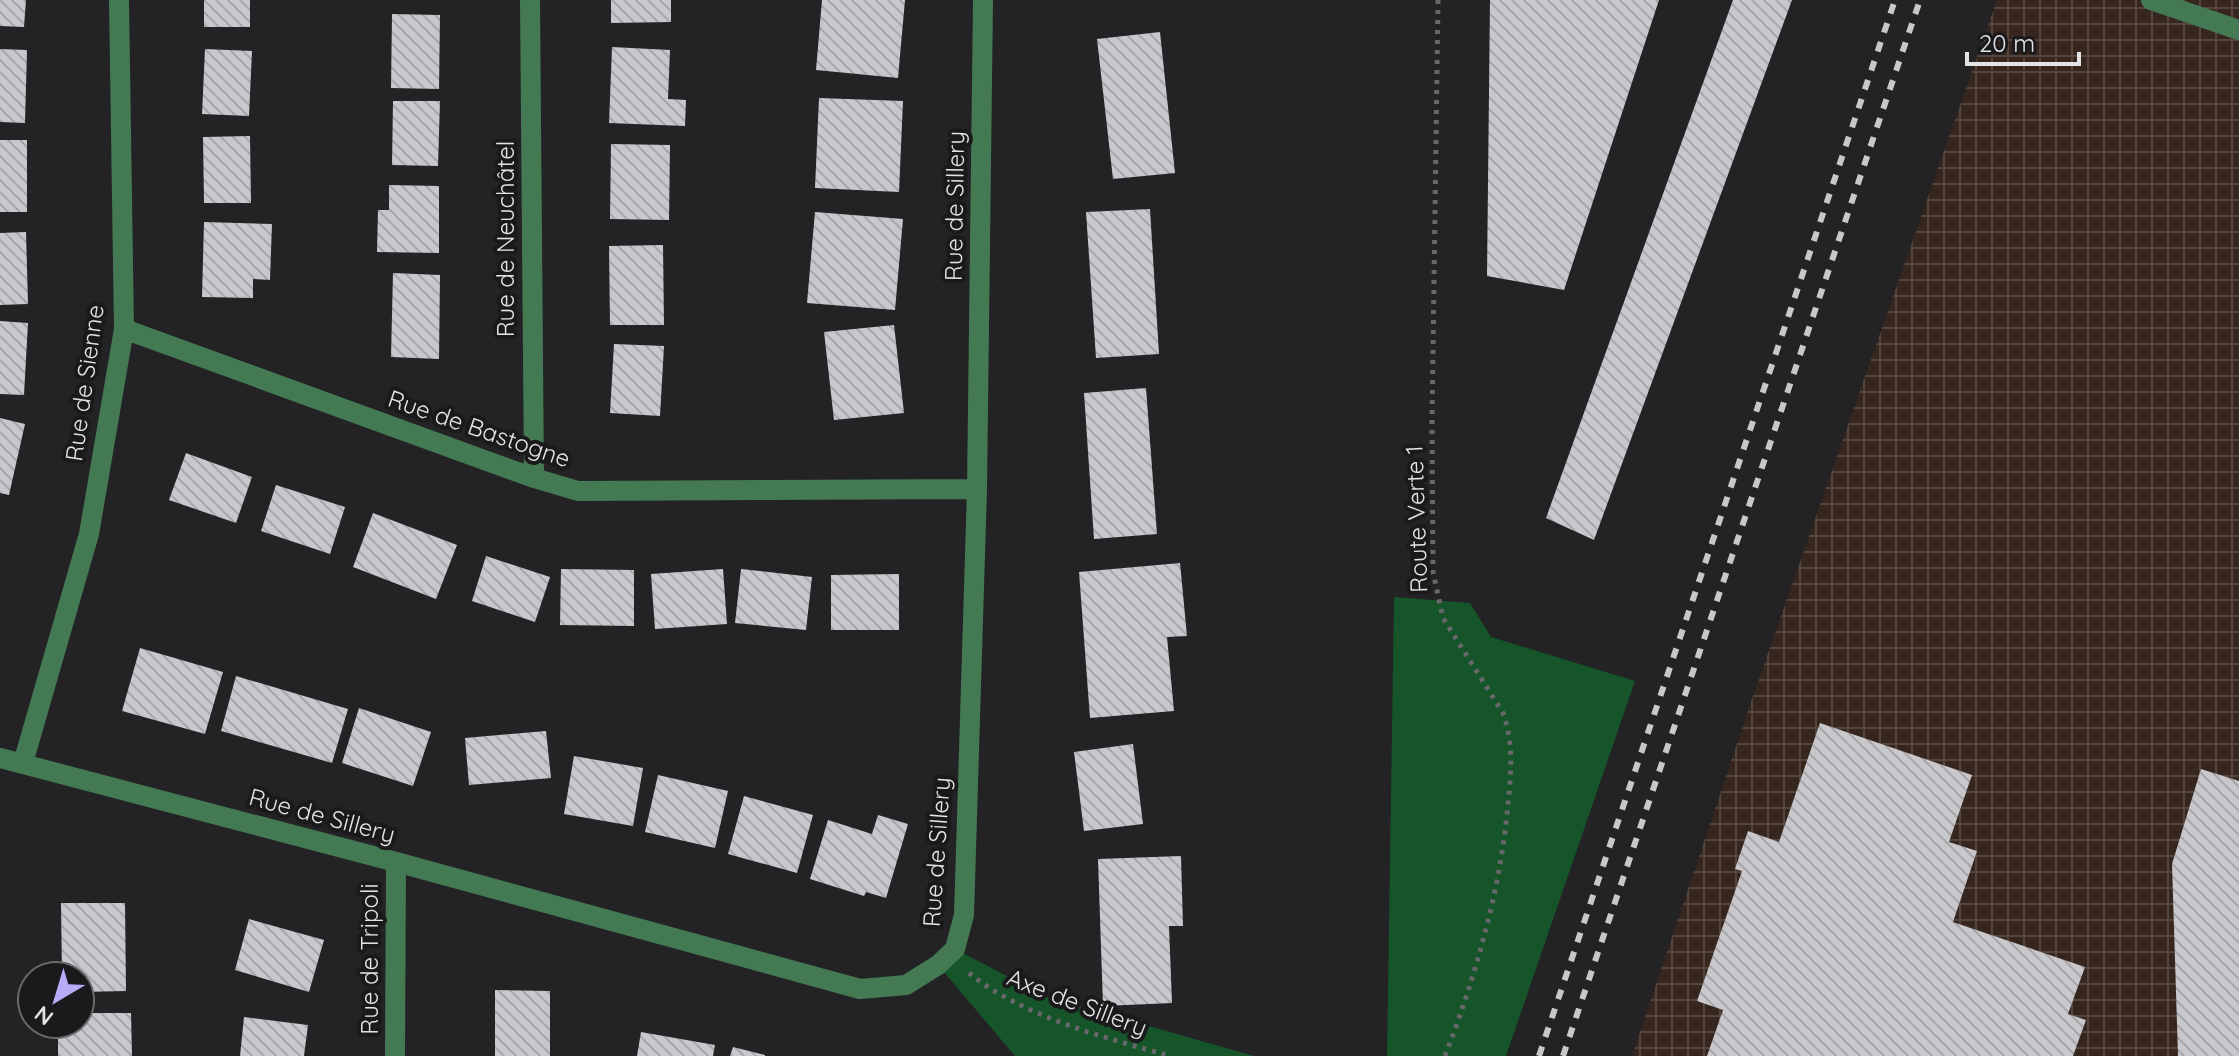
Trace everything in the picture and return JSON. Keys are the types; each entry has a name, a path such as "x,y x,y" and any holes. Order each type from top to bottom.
{"street":[{"name":"Rue de Sienne","path":"23,763 89,534 124,329 119,0"},
{"name":"Rue de Neuchâtel","path":"530,0 534,478"},
{"name":"Rue de Sillery","path":"0,758 860,989 906,985 938,965 955,949 964,915 977,489 983,0"},
{"path":"2151,0 2239,30"},
{"name":"Rue de Bastogne","path":"124,329 534,478 578,491 977,489"},
{"name":"Rue de Tripoli","path":"395,1056 396,862"}],"path":[{"name":"Route Verte 1","path":"1438,0 1433,572 1443,618 1503,713 1511,756 1496,888 1484,939 1445,1056"},
{"name":"Axe de Sillery","path":"974,978 990,989 1083,1030 1170,1056"}],"shaded area":[{"path":"1997,0 2239,0 2239,1056 1632,1056 1752,699"}],"green space":[{"path":"1394,597 1470,603 1491,637 1635,681 1506,1056 1387,1056"},
{"path":"955,949 1047,997 1254,1056 1015,1056 938,965"}],"building":[{"path":"0,0 26,0 24,27 0,26"},
{"path":"204,0 250,0 250,27 204,27"},
{"path":"611,0 671,0 671,22 611,23"},
{"path":"822,0 905,0 898,78 816,70"},
{"path":"1490,0 1659,0 1564,290 1487,276"},
{"path":"1733,0 1792,0 1594,540 1546,518"},
{"path":"392,14 440,15 439,89 391,88"},
{"path":"1160,32 1175,173 1113,179 1097,39"},
{"path":"612,47 670,50 668,99 686,100 685,126 609,123"},
{"path":"0,49 27,50 25,123 0,122"},
{"path":"205,49 252,51 249,116 202,114"},
{"path":"819,98 903,101 899,192 815,188"},
{"path":"393,101 440,101 438,166 392,165"},
{"path":"250,136 251,203 204,203 203,137"},
{"path":"0,140 27,140 27,212 0,212"},
{"path":"611,144 670,145 669,220 610,219"},
{"path":"389,185 439,186 439,253 377,252 378,210 389,210"},
{"path":"1150,209 1159,354 1096,358 1086,212"},
{"path":"815,212 903,219 895,310 807,303"},
{"path":"204,222 272,224 270,280 253,279 253,298 202,297"},
{"path":"26,232 28,304 0,305 0,233"},
{"path":"663,245 664,325 610,325 609,246"},
{"path":"393,273 440,275 439,359 391,357"},
{"path":"0,321 28,323 24,395 0,394"},
{"path":"894,325 904,413 834,420 824,332"},
{"path":"614,344 664,346 660,416 610,413"},
{"path":"1146,388 1157,534 1094,539 1084,393"},
{"path":"0,418 25,424 9,495 0,493"},
{"path":"186,453 252,477 236,523 169,500"},
{"path":"276,485 345,507 330,554 261,531"},
{"path":"373,513 457,545 436,599 353,567"},
{"path":"486,556 550,577 535,622 472,601"},
{"path":"1180,563 1187,636 1167,637 1174,711 1090,718 1079,572"},
{"path":"561,569 634,570 634,626 560,625"},
{"path":"723,569 727,624 655,629 651,574"},
{"path":"741,569 812,577 806,630 735,623"},
{"path":"899,574 899,630 831,630 831,575"},
{"path":"140,648 223,672 205,734 122,711"},
{"path":"236,676 348,709 332,763 221,731"},
{"path":"359,708 431,732 413,786 342,763"},
{"path":"1820,723 1972,775 1949,842 1977,851 1953,922 2085,967 2068,1014 2086,1020 2073,1056 1707,1056 1723,1010 1697,1001 1742,871 1735,869 1748,831 1779,842"},
{"path":"546,731 551,778 469,785 465,738"},
{"path":"1133,744 1143,824 1084,831 1074,752"},
{"path":"574,756 643,768 633,826 564,814"},
{"path":"2201,769 2239,781 2239,1056 2178,1056 2172,864"},
{"path":"658,775 728,791 715,848 645,832"},
{"path":"744,796 813,815 797,873 728,854"},
{"path":"878,815 908,824 886,898 866,892 864,896 810,879 828,820 872,834"},
{"path":"1181,856 1183,926 1169,926 1172,1003 1103,1006 1098,859"},
{"path":"61,903 125,903 126,991 96,992 96,960 62,960"},
{"path":"249,919 324,940 309,992 235,970"},
{"path":"495,990 550,991 550,1056 495,1056"},
{"path":"96,1013 131,1013 132,1056 58,1056 58,1040 96,1040"},
{"path":"244,1017 308,1025 304,1056 240,1056"},
{"path":"641,1032 715,1045 713,1056 637,1056"},
{"path":"733,1047 765,1055 765,1056 730,1056"}],"railway":[{"path":"1539,1056 1895,0"},
{"path":"1563,1056 1920,0"}]}
